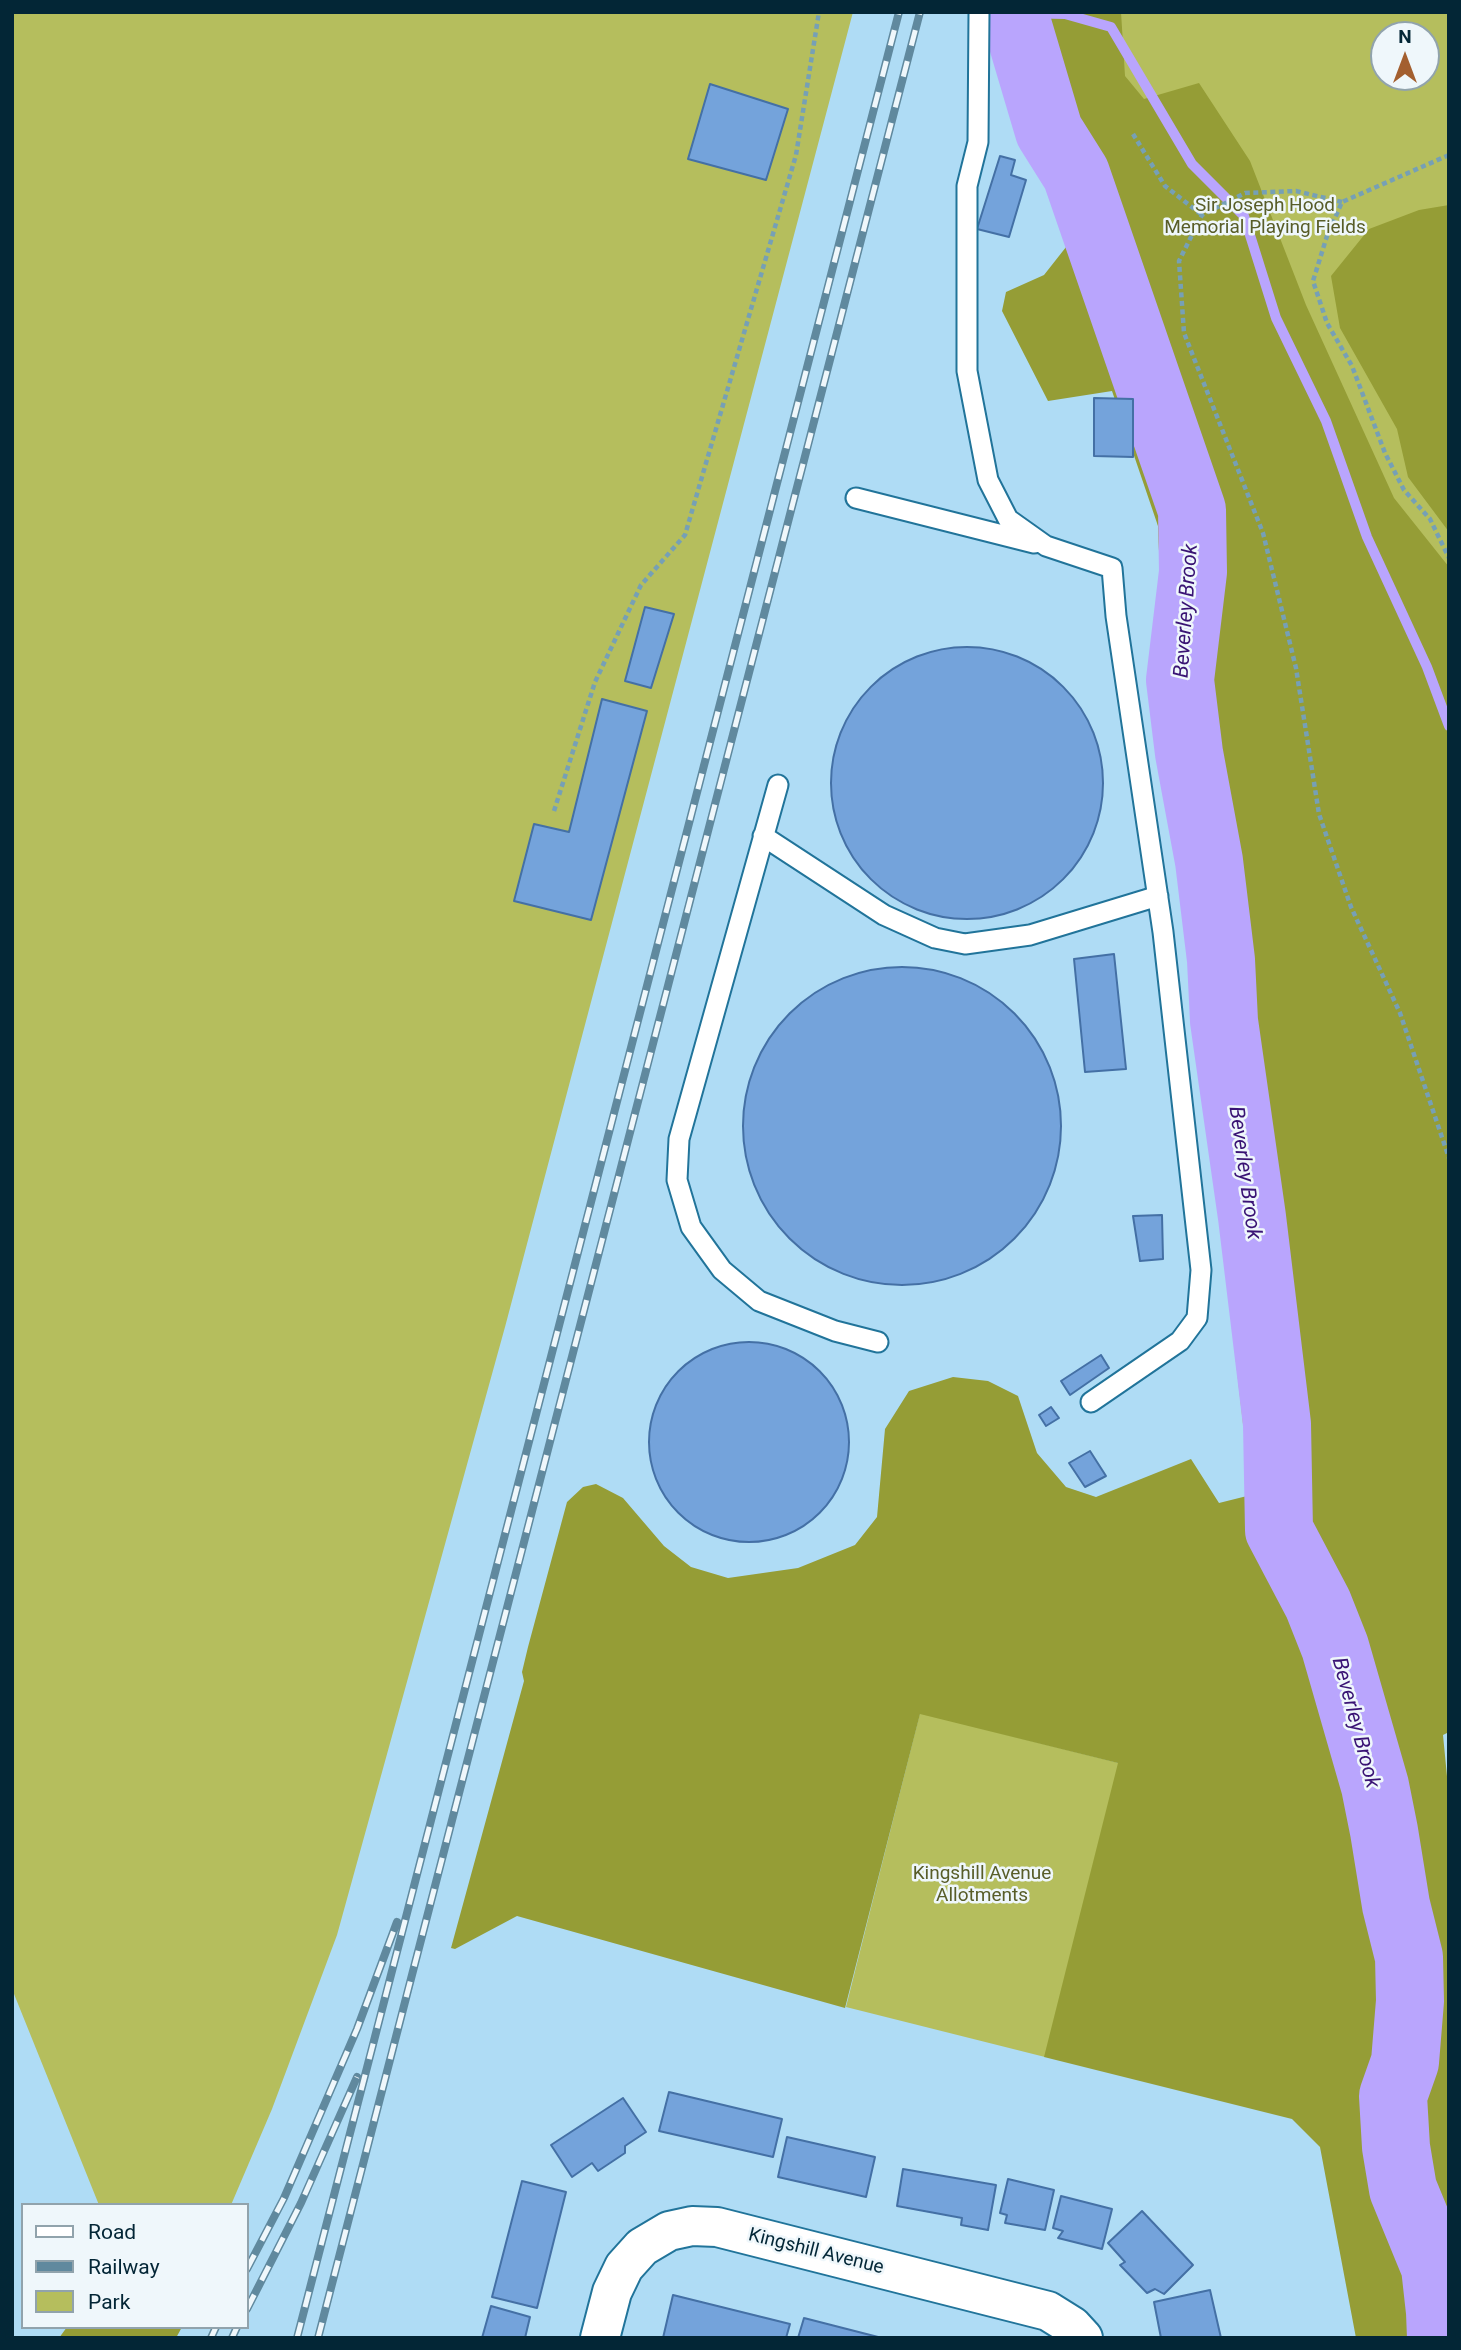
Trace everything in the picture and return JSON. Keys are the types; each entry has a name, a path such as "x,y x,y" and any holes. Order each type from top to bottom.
{"street":[{"name":"Kingshill Avenue","path":"600,2338 612,2292 624,2267 642,2247 669,2231 692,2226 717,2227 1048,2311 1072,2326 1083,2338"}],"lane":[{"path":"979,12 978,142 967,186 967,370 988,480 1008,519 1046,546"},
{"path":"856,498 1046,546 1112,568 1116,616 1158,896 1200,1270 1197,1318 1180,1341 1091,1402"},
{"path":"778,785 679,1139 677,1180 691,1227 722,1270 759,1301 835,1331 878,1342"},
{"path":"763,836 884,915 935,938 965,944 1030,935 1158,896"}],"path":[{"path":"554,811 595,682 641,585 685,535 796,155 819,12"},
{"path":"1133,134 1165,186 1202,215"},
{"path":"1449,156 1342,201 1296,191 1245,193 1202,215 1179,261 1184,333 1264,533 1296,668 1319,814 1351,907 1400,1013 1449,1158"},
{"path":"1342,201 1313,281 1327,323 1352,366 1385,453 1404,490 1430,519 1449,558"}],"green space":[{"path":"12,12 853,12 505,1327 337,1935 272,2109 232,2203 98,2203 12,1989"},
{"path":"996,12 1121,12 1125,76 1144,99 1199,83 1250,161 1306,305 1394,498 1449,567 1449,1732 1443,1735 1449,1797 1449,2338 1356,2338 1320,2147 1292,2119 1044,2057 1118,1763 920,1714 845,2008 517,1916 455,1949 451,1948 524,1681 522,1672 528,1647 567,1502 583,1487 596,1484 623,1498 664,1546 691,1567 728,1578 798,1568 855,1545 877,1517 885,1429 909,1391 953,1377 988,1381 1018,1396 1037,1453 1066,1487 1096,1497 1191,1459 1219,1503 1263,1492 1162,626 1158,526 1112,391 1048,401 1002,311 1006,292 1044,275 1070,242 1000,61"},
{"name":"Sir Joseph Hood Memorial Playing Fields","path":"1011,12 1449,12 1449,1648 1320,1706 1243,1424 1187,931 1162,626 1158,526 1140,397"},
{"path":"1449,205 1449,532 1408,477 1397,429 1340,328 1331,276 1369,229 1419,210"},
{"name":"Kingshill Avenue Allotments","path":"920,1713 1119,1763 1045,2057 846,2007"},
{"path":"66,2329 181,2329 176,2338 59,2338"}],"building":[{"path":"710,84 788,109 766,180 688,159"},
{"path":"1000,156 1015,160 1011,175 1026,180 1009,237 977,229"},
{"path":"1094,398 1133,399 1133,457 1094,456"},
{"path":"645,607 674,614 651,688 625,681"},
{"path":"967,647 1006,653 1031,663 1063,687 1080,708 1092,731 1100,757 1103,783 1097,822 1087,847 1063,879 1042,896 1019,908 993,916 967,919 928,913 903,903 871,879 854,858 842,835 834,809 831,783 837,744 847,719 871,687 892,670 915,658 941,650"},
{"path":"602,699 647,711 591,920 514,901 534,824 569,832"},
{"path":"1114,954 1126,1069 1085,1072 1074,959"},
{"path":"902,967 933,970 963,979 990,994 1015,1013 1034,1038 1049,1065 1058,1095 1061,1126 1058,1157 1049,1187 1034,1214 1015,1239 990,1258 963,1273 933,1282 902,1285 871,1282 841,1273 814,1258 789,1239 770,1214 755,1187 746,1157 743,1126 746,1095 755,1065 770,1038 789,1013 814,994 841,979 871,970"},
{"path":"1162,1215 1163,1259 1140,1261 1133,1216"},
{"path":"749,1342 787,1349 820,1371 842,1404 849,1442 842,1480 820,1513 787,1535 749,1542 711,1535 678,1513 656,1480 649,1442 656,1404 678,1371 711,1349"},
{"path":"1101,1355 1109,1368 1070,1395 1061,1381"},
{"path":"1051,1407 1059,1418 1046,1426 1039,1415"},
{"path":"1090,1451 1106,1476 1085,1487 1069,1463"},
{"path":"669,2092 782,2119 773,2157 659,2131"},
{"path":"623,2098 646,2132 625,2146 625,2153 598,2171 592,2163 572,2177 551,2145"},
{"path":"787,2137 875,2157 866,2197 778,2177"},
{"path":"903,2169 996,2185 988,2230 961,2225 962,2218 897,2206"},
{"path":"1008,2179 1054,2190 1045,2230 1005,2223 1007,2215 1000,2213"},
{"path":"522,2181 566,2192 537,2308 492,2297"},
{"path":"1061,2196 1112,2209 1102,2249 1058,2238 1063,2231 1053,2228"},
{"path":"1142,2211 1193,2265 1164,2294 1155,2289 1147,2293 1120,2265 1125,2262 1108,2243"},
{"path":"1210,2290 1221,2338 1161,2338 1154,2302"},
{"path":"673,2295 790,2324 786,2338 663,2338"},
{"path":"491,2306 530,2317 525,2338 482,2338"},
{"path":"804,2318 882,2338 798,2338"}],"waterway":[{"path":"1014,13 1065,14 1111,27 1192,164 1244,216 1276,318 1326,421 1367,537 1427,667 1449,726"},
{"name":"Beverley Brook","path":"1014,13 1049,131 1076,174 1192,510 1193,572 1180,680 1189,753 1209,861 1221,960 1224,1021 1252,1217 1277,1424 1279,1530 1318,1604 1335,1647 1375,1786 1396,1905 1409,1957 1410,2001 1405,2062 1393,2096 1396,2147 1403,2189 1435,2267 1441,2338"}],"railway":[{"path":"297,2338 899,12"},
{"path":"318,2338 920,12"},
{"path":"248,2267 284,2198 357,2029 397,1922"},
{"path":"248,2307 301,2203 357,2077"},
{"path":"211,2338 215,2329"},
{"path":"232,2338 236,2329"}]}
